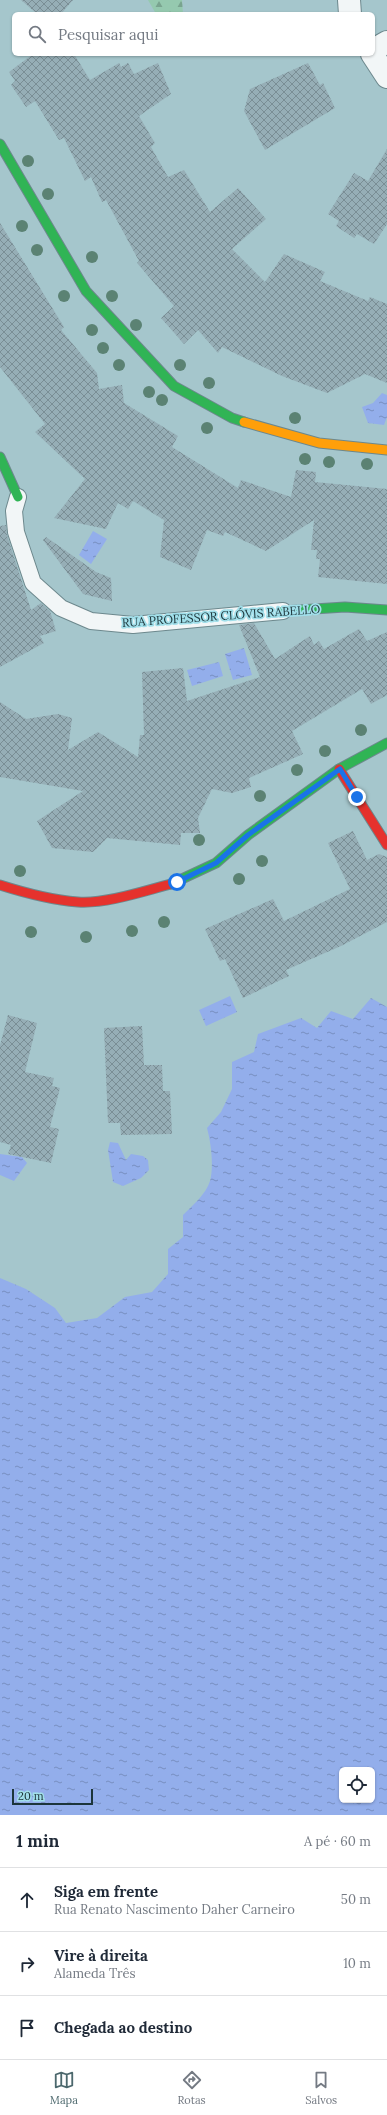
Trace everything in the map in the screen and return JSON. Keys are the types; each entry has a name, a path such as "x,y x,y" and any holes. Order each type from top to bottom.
{"street":[{"path":"349,0 350,12"},
{"path":"375,49 387,42"},
{"path":"373,56 387,77"},
{"path":"0,144 86,291 174,386 232,418 319,443 387,450"},
{"name":"RUA PROFESSOR CLÓVIS RABELLO","path":"0,457 18,497"},
{"name":"RUA PROFESSOR CLÓVIS RABELLO","path":"283,611 345,606 387,610"},
{"path":"0,884 22,892 79,902 124,898 177,882 216,863 248,835 340,769 387,744"},
{"path":"340,769 387,845"}],"lane":[{"name":"RUA PROFESSOR CLÓVIS RABELLO","path":"18,497 14,511 16,532 33,583 61,608 90,621 133,625 283,611"}],"green space":[{"path":"148,0 182,0 183,12 155,12"}],"water":[{"path":"382,393 387,395 387,417 384,425 368,423 362,407 373,403"},
{"path":"93,531 107,539 91,564 79,555"},
{"path":"244,648 252,675 233,680 225,654"},
{"path":"219,662 223,676 192,686 187,670"},
{"path":"230,996 237,1012 206,1026 199,1010"},
{"path":"371,998 387,1007 387,1815 0,1815 0,1278 26,1289 55,1308 66,1323 97,1318 125,1297 152,1292 168,1274 168,1249 183,1237 183,1215 202,1195 210,1181 212,1154 207,1128 221,1112 232,1089 232,1062 254,1052 258,1034 301,1018 317,1028 331,1011 353,1019"},
{"path":"110,1142 118,1143 126,1160 131,1154 143,1156 148,1160 149,1170 141,1178 123,1186 113,1182 108,1150"},
{"path":"0,1154 22,1157 27,1163 14,1181 0,1175"}],"building":[{"path":"21,0 73,0 63,12 35,12"},
{"path":"30,56 75,56 90,80 119,63 121,67 128,63 134,74 158,63 171,94 139,116 155,143 151,147 168,177 184,170 210,212 238,188 266,219 232,249 265,282 284,254 325,272 320,281 368,301 370,297 387,304 387,383 365,374 327,393 282,376 222,347 218,353 198,330 184,344 161,318 174,306 137,263 139,261 106,200 102,202 91,177 85,181 64,138 59,140 35,101 26,107 11,85 15,81 9,72"},
{"path":"308,63 320,85 323,83 335,108 265,150 244,111 250,89"},
{"path":"387,149 387,224 374,244 357,234 354,238 336,226 339,221 328,214 354,173 368,181"},
{"path":"0,223 64,327 61,330 97,373 99,389 122,385 124,403 178,436 172,447 238,488 241,480 291,497 296,470 316,472 315,482 387,489 387,584 318,577 320,559 316,559 317,550 311,550 314,520 266,551 225,532 223,536 207,530 191,570 160,557 164,520 133,501 128,509 118,503 106,529 54,518 85,479 35,432 45,424 0,367"},
{"path":"6,525 7,535 31,610 41,603 50,611 56,631 40,636 44,643 0,667 0,526"},
{"path":"46,537 96,572 111,578 112,601 83,594 43,540"},
{"path":"254,623 275,659 310,636 314,645 319,641 324,649 359,629 367,641 387,632 387,695 371,704 362,689 292,731 303,754 249,778 251,787 232,793 212,789 198,818 200,833 181,833 180,845 107,838 93,852 52,848 37,821 83,791 0,777 0,702 26,719 58,714 72,718 68,750 98,732 138,757 140,735 144,735 142,672 183,668 187,701 260,677 239,625"},
{"path":"353,831 367,860 379,854 387,857 387,922 341,946 286,970 289,976 243,998 225,959 220,961 205,929 273,899 284,921 350,889 328,843"},
{"path":"8,1015 37,1023 25,1072 54,1078 52,1086 60,1088 50,1127 59,1129 51,1163 8,1154 11,1145 0,1142 0,1045"},
{"path":"142,1026 144,1065 162,1065 163,1091 170,1091 172,1134 121,1135 120,1123 108,1123 104,1028"}],"traffic: fast":[{"path":"0,144 86,291 174,386 232,418 244,422"},
{"path":"0,457 18,497"},
{"path":"283,611 345,607 387,610"},
{"path":"171,884 216,863 248,835 339,769 387,743"}],"traffic: slow":[{"path":"244,422 319,443 387,450"}],"traffic: jam":[{"path":"339,769 387,845"},
{"path":"0,885 48,898 89,902 113,899 171,884"}],"route":[{"path":"177,882 216,863 248,835 340,769 357,797"}]}
